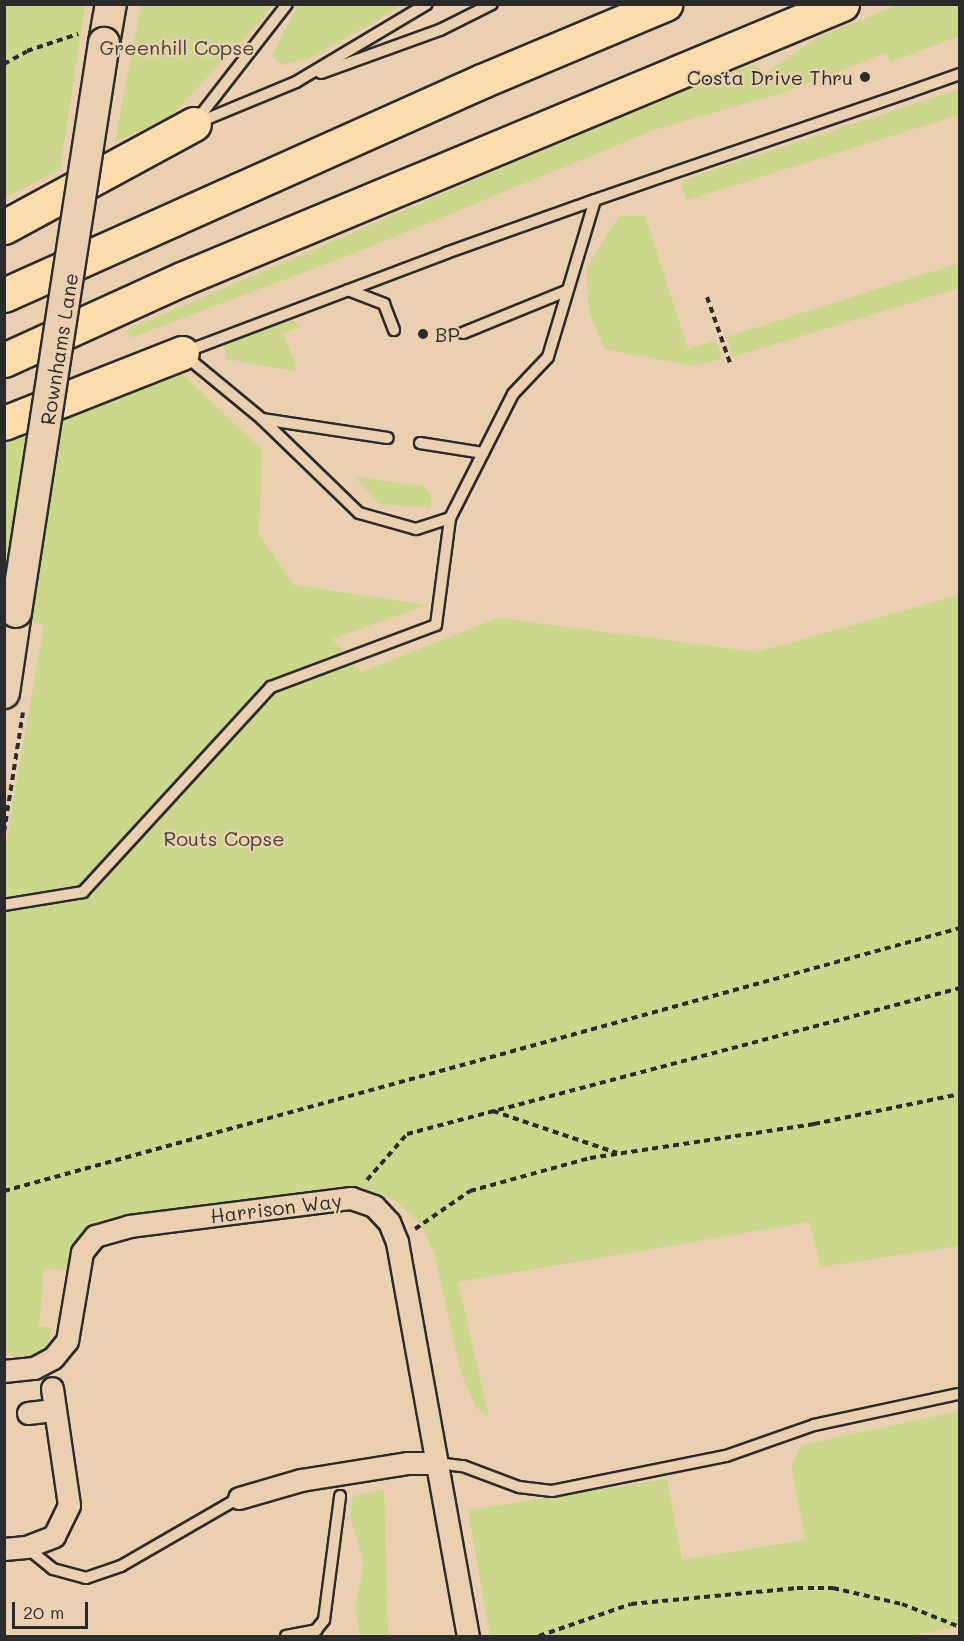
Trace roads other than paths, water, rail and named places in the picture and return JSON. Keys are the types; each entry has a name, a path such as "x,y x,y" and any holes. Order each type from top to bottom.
{"highway":[{"path":"4,295 482,81 665,4"},
{"path":"4,360 192,274 842,4"},
{"path":"4,227 194,124"},
{"path":"4,423 182,353"}],"street":[{"name":"Rownhams Lane","path":"15,697 16,612 107,26"},
{"name":"Harrison Way","path":"4,1371 34,1368 53,1358 67,1341 82,1252 95,1236 129,1226 351,1198 374,1206 389,1222 397,1242 468,1636"},
{"path":"4,1549 26,1548 54,1536 69,1505 51,1388"},
{"path":"28,1413 54,1410"},
{"path":"239,1498 301,1480 407,1463 437,1463"}],"lane":[{"path":"194,124 287,4"},
{"path":"296,82 427,4"},
{"path":"194,124 296,82 441,30 492,4"},
{"path":"450,518 416,529 359,513 262,419 182,353 595,201 960,74"},
{"path":"4,905 83,892 271,687 436,625 450,518 513,394 548,357 566,291 595,201"},
{"path":"348,290 384,304 394,330"},
{"path":"463,333 566,291"},
{"path":"262,419 388,438"},
{"path":"420,443 483,453"},
{"path":"437,1463 463,1466 519,1487 552,1491 726,1456 814,1425 959,1394"},
{"path":"286,1636 316,1630 324,1620 340,1496"},
{"path":"26,1548 53,1569 86,1578 121,1566 239,1498"}],"place":[{"name":"Costa Drive Thru","path":"865,77"},
{"name":"BP","path":"423,334"}],"park label":[{"name":"Greenhill Copse","path":"177,47"},
{"name":"Routs Copse","path":"224,838"}]}
